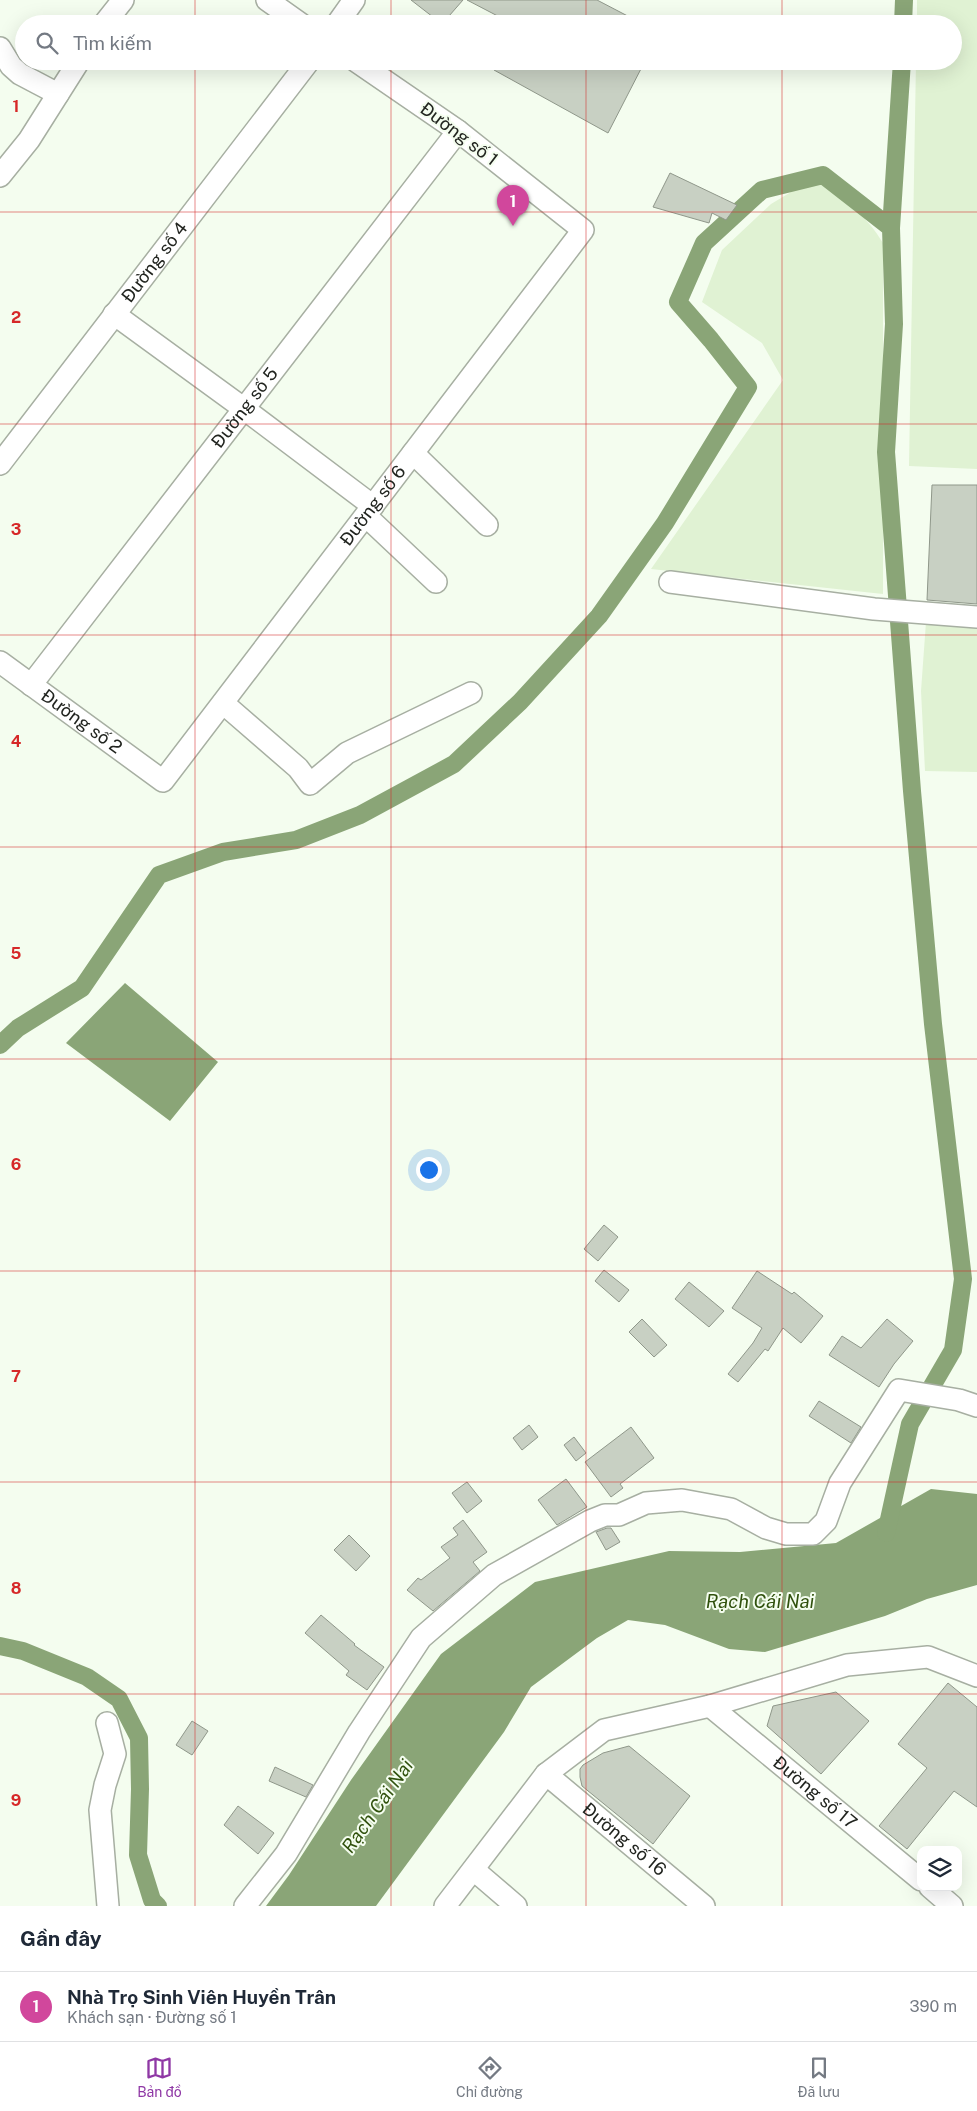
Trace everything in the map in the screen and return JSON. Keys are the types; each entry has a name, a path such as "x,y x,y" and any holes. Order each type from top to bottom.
{"street":[{"path":"111,15 123,0"},
{"path":"267,0 288,15"},
{"path":"343,15 354,0"},
{"path":"0,48 15,70"},
{"path":"16,70 58,94"},
{"path":"0,176 29,140 73,70"},
{"name":"Đường số 4","path":"0,464 302,70"},
{"name":"Đường số 1","path":"369,70 458,131 583,230"},
{"name":"Đường số 5","path":"31,685 458,131"},
{"name":"Đường số 6","path":"163,781 583,230"},
{"path":"114,314 244,408 369,511 436,582"},
{"path":"413,453 486,525"},
{"path":"670,582 889,610 977,617"},
{"name":"Đường số 2","path":"0,662 163,781"},
{"path":"223,703 298,768 310,784 347,753 471,693"},
{"path":"245,1906 286,1854 359,1732 422,1638 494,1575 590,1521 605,1515 618,1515 646,1503 682,1500 731,1509 766,1528 786,1534 813,1534 826,1521 840,1483 899,1390 968,1403"},
{"path":"444,1906 474,1870 546,1774 604,1730 710,1706 847,1665 928,1657 977,1676"},
{"name":"Đường số 17","path":"710,1706 917,1877"},
{"path":"107,1723 115,1754 105,1785 100,1810 108,1906"},
{"name":"Đường số 16","path":"546,1774 704,1906"},
{"path":"474,1870 516,1906"},
{"path":"935,1891 952,1906"}],"shaded area":[{"path":"917,0 977,0 977,469 909,466 916,70 962,70 962,15 917,15"},
{"path":"820,183 862,216 883,243 883,594 651,569 783,380 762,343 702,302 722,250 771,204 796,189"},
{"path":"927,608 977,613 977,772 925,771 921,691"}],"water":[{"path":"125,983 218,1062 170,1121 66,1043"},
{"name":"Rạch Cái Nai","path":"931,1489 977,1494 977,1585 927,1599 885,1616 765,1652 729,1649 665,1625 628,1620 597,1638 531,1687 504,1732 376,1906 266,1906 289,1875 351,1780 441,1654 535,1582 669,1551 740,1552 836,1543"}],"building":[{"path":"411,0 463,0 450,15 430,15"},
{"path":"467,0 597,0 626,15 496,15"},
{"path":"494,70 640,70 608,133"},
{"path":"670,173 737,205 726,220 712,213 709,223 653,207"},
{"path":"932,485 977,485 977,604 927,600"},
{"path":"604,1225 618,1237 598,1261 584,1249"},
{"path":"604,1270 629,1290 619,1302 595,1281"},
{"path":"757,1271 792,1294 794,1292 823,1316 801,1343 783,1328 768,1351 765,1349 738,1382 728,1374 753,1343 762,1328 732,1308"},
{"path":"689,1282 724,1311 709,1327 675,1299"},
{"path":"642,1319 667,1345 654,1357 629,1332"},
{"path":"887,1319 913,1341 894,1364 879,1387 829,1355 842,1336 861,1348"},
{"path":"819,1401 861,1427 851,1443 809,1416"},
{"path":"529,1425 538,1437 522,1450 513,1438"},
{"path":"631,1427 654,1458 620,1484 623,1488 611,1497 585,1462"},
{"path":"574,1437 586,1453 576,1461 564,1445"},
{"path":"566,1479 587,1507 557,1525 538,1500"},
{"path":"467,1482 482,1501 467,1513 452,1493"},
{"path":"463,1520 487,1552 473,1562 480,1571 433,1611 407,1590 418,1578 421,1580 450,1558 441,1547 458,1535 453,1528"},
{"path":"611,1528 620,1542 606,1550 596,1532"},
{"path":"349,1535 370,1556 356,1571 334,1550"},
{"path":"321,1615 354,1645 384,1667 367,1690 346,1675 349,1671 305,1633"},
{"path":"948,1683 977,1707 977,1807 954,1791 907,1849 879,1826 927,1768 898,1744"},
{"path":"836,1692 869,1721 821,1774 767,1726 773,1706"},
{"path":"192,1721 208,1731 192,1755 176,1745"},
{"path":"629,1746 690,1796 653,1844 582,1786 580,1769 583,1765 603,1753"},
{"path":"275,1767 313,1785 306,1797 269,1781"},
{"path":"238,1806 274,1833 258,1854 224,1825"}],"waterway":[{"path":"903,15 904,0"},
{"path":"886,1533 910,1424 953,1350 963,1279 933,1024 912,791 886,452 894,324 891,228 901,70"},
{"path":"0,1045 18,1028 82,988 159,875 223,852 296,840 360,815 454,764 520,702 599,616 665,523 748,387 678,302 704,243 762,190 823,175 891,228"},
{"path":"0,1646 23,1651 87,1677 119,1699 139,1738 138,1855 152,1900 158,1906"}],"place":[{"name":"Nhà Trọ Sinh Viên Huyền Trân","path":"513,226"}]}
